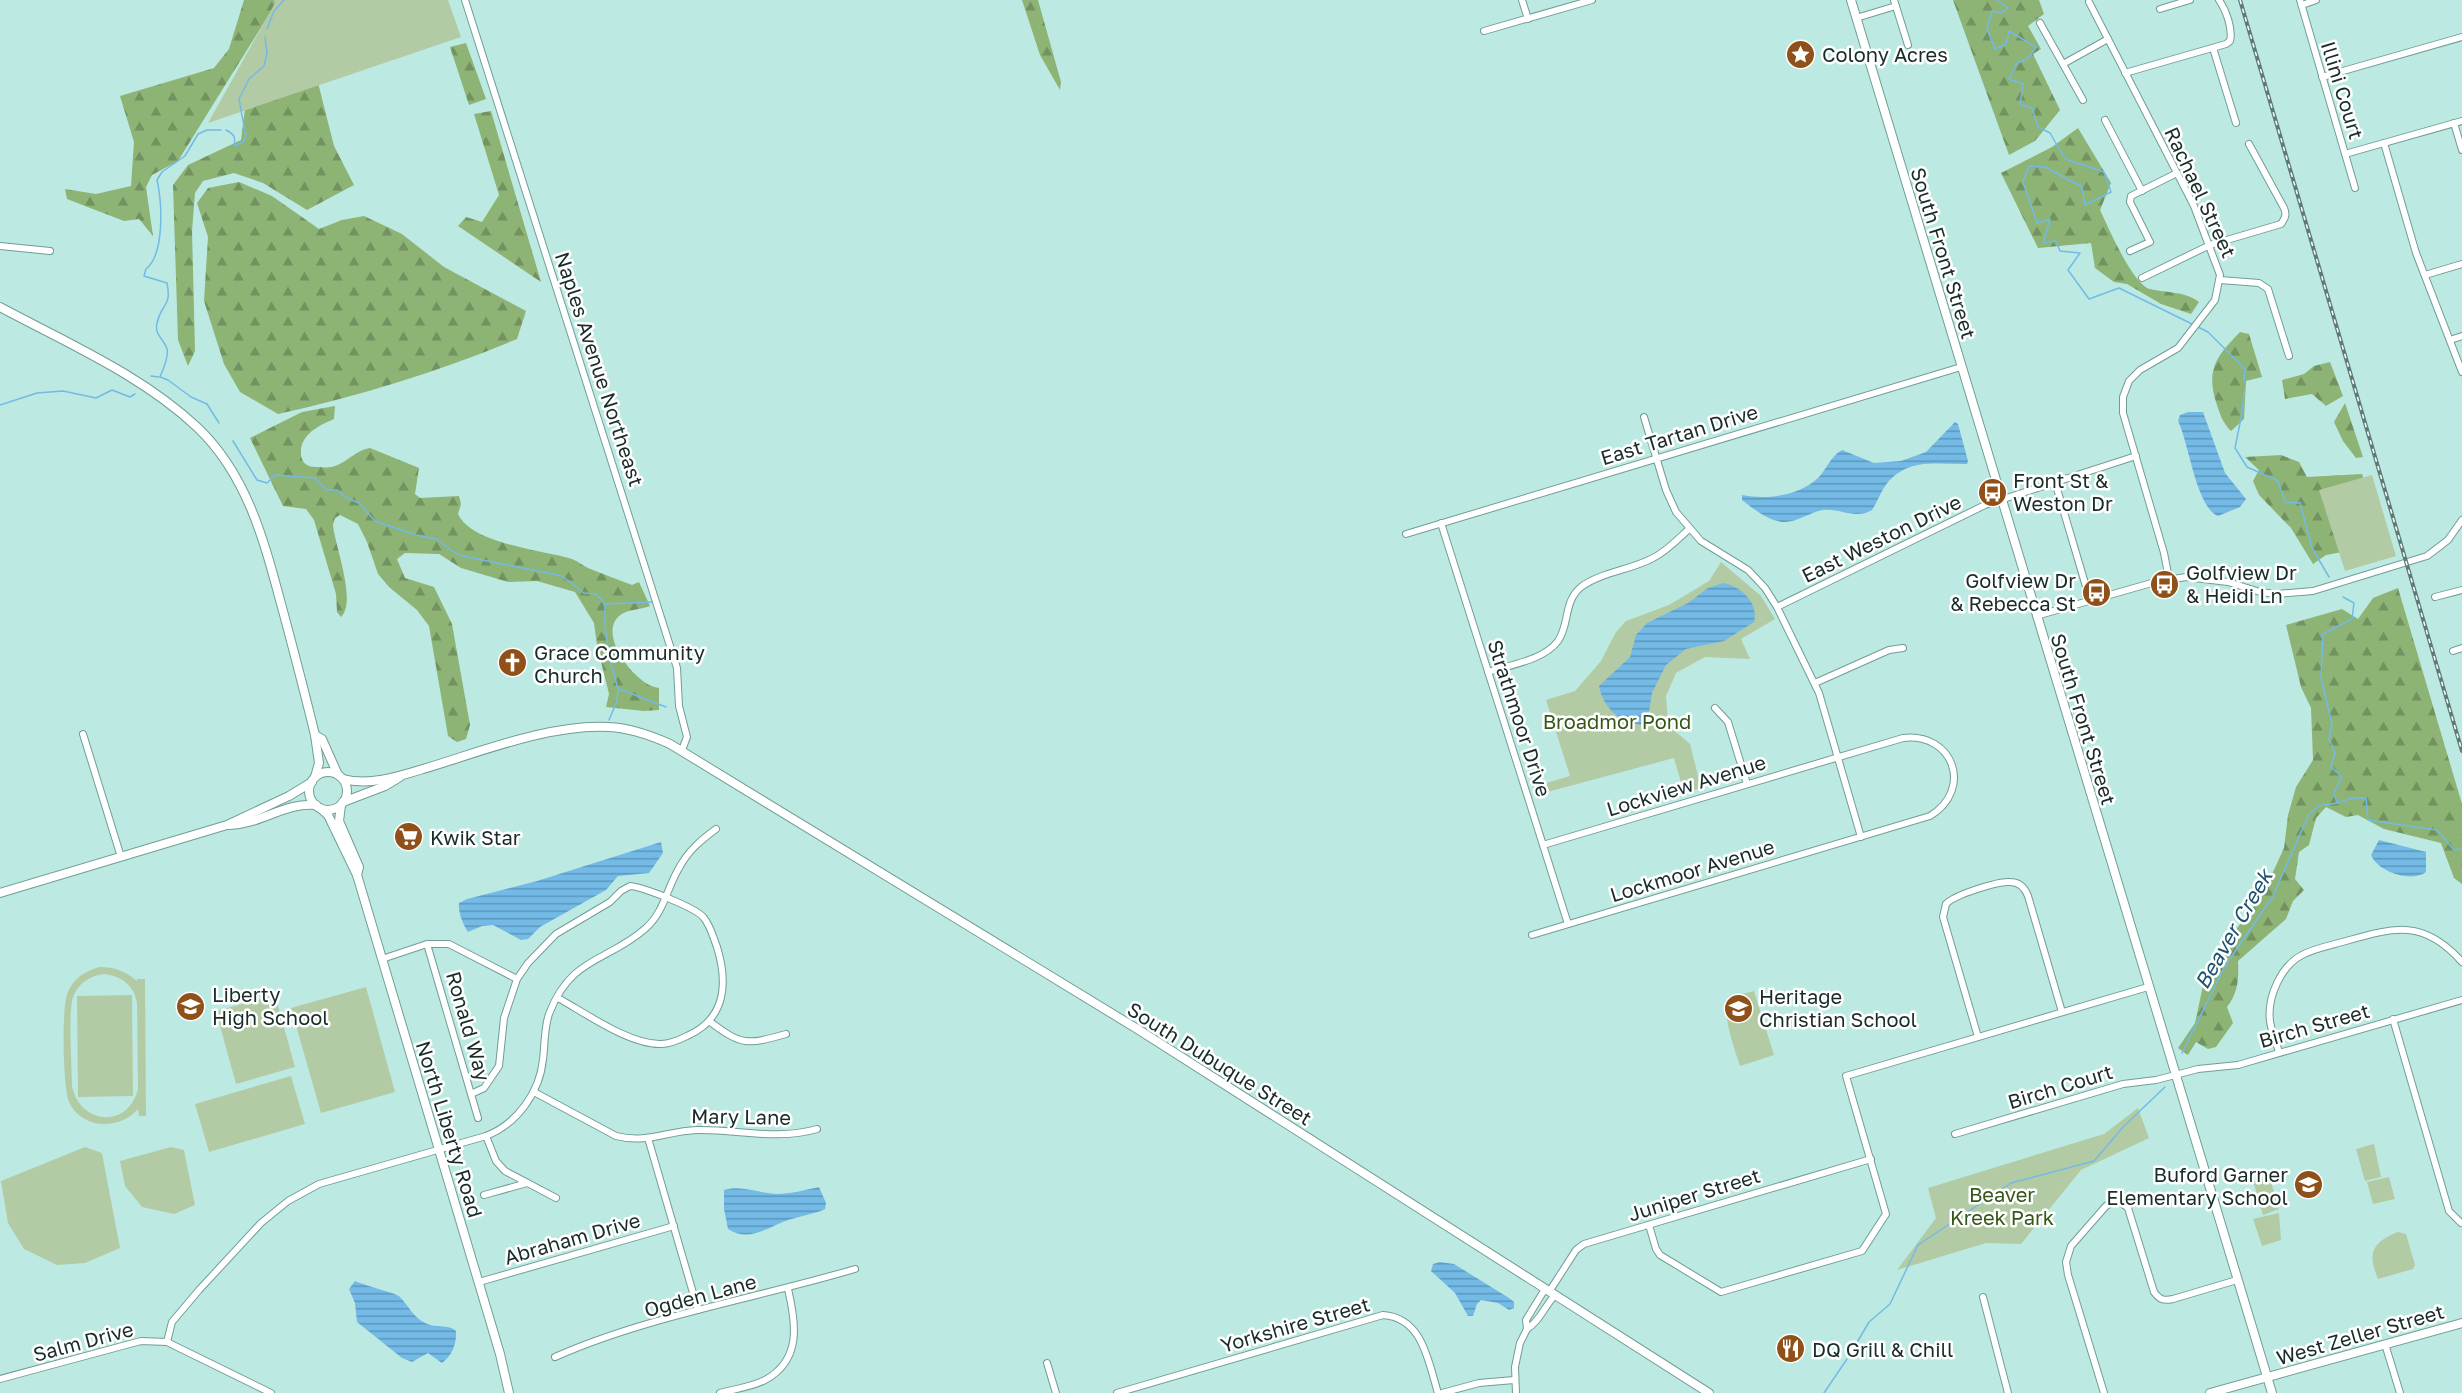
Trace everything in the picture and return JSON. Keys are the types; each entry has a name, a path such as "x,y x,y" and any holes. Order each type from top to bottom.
{"main road":[{"name":"South Front Street","path":"1851,0 2272,1393"},
{"path":"0,307 160,397 200,430 226,462 246,496 264,540 315,735 319,763 310,797 318,807"},
{"name":"South Dubuque Street","path":"403,775 548,733 577,727 608,727 635,731 682,750 1139,1030 1708,1393"},
{"path":"315,735 322,739 347,791 342,803"},
{"path":"0,893 227,825 289,796 326,772 365,783 403,775"},
{"path":"227,825 242,825 256,821 298,804 331,809 384,786 403,775"},
{"name":"North Liberty Road","path":"342,803 339,821 359,867 357,875"},
{"name":"North Liberty Road","path":"318,807 328,815 357,875 479,1282 509,1393"},
{"name":"West Zeller Street","path":"2210,1393 2462,1323"}],"street":[{"name":"Naples Avenue Northeast","path":"465,0 677,668 679,706 687,737 682,750"},
{"path":"1522,0 1528,19"},
{"path":"1484,32 1592,0"},
{"path":"2160,9 2190,0"},
{"path":"2125,72 2226,44 2232,37 2223,5 2219,0"},
{"path":"2301,2 2316,0"},
{"name":"Rachael Street","path":"2089,2 2177,173 2219,268 2220,280 2215,300 2172,353 2140,370 2125,389 2123,413 2164,553 2169,579"},
{"name":"Illini Court","path":"2301,2 2355,188"},
{"path":"1856,18 1895,3 1908,45"},
{"path":"2040,23 2083,100"},
{"path":"2322,77 2462,37"},
{"path":"2062,64 2108,39"},
{"path":"2213,48 2236,123"},
{"path":"2105,120 2142,191"},
{"path":"2345,154 2462,121"},
{"path":"2454,123 2462,150"},
{"path":"2384,143 2416,253 2462,372"},
{"path":"2142,278 2210,245 2281,224 2285,219 2284,208 2249,144"},
{"path":"2130,251 2150,242 2130,202 2131,196 2177,173"},
{"path":"0,246 50,251"},
{"path":"2425,275 2462,264"},
{"path":"2220,280 2259,283 2268,289 2289,356"},
{"path":"2450,340 2462,336"},
{"name":"East Tartan Drive","path":"1406,534 1961,367"},
{"path":"1644,417 1670,501 1689,529 1710,548 1748,570 1765,588 1777,607 1815,683 1861,837"},
{"name":"East Weston Drive","path":"1777,607 1978,508 2136,456"},
{"path":"2055,482 2090,600"},
{"path":"2036,616 2169,579 2205,578 2277,594 2313,591 2427,556 2448,540 2462,520"},
{"name":"Strathmoor Drive","path":"1441,523 1568,924"},
{"path":"1488,672 1540,655 1551,649 1559,640 1563,630 1569,602 1582,586 1652,559 1689,529"},
{"path":"2435,597 2462,590"},
{"path":"1815,683 1889,650 1903,648"},
{"path":"2453,651 2462,648"},
{"path":"1715,708 1728,722 1747,784"},
{"path":"83,734 121,857"},
{"name":"Lockview Avenue","path":"1543,845 1838,757 1913,737 1933,743 1948,756 1953,765 1954,787 1949,799 1941,809 1930,816 1861,837"},
{"path":"167,1342 172,1322 185,1306 261,1223 288,1201 319,1184 486,1136 507,1125 534,1092 543,1061 547,1023 566,982 591,961 629,941 647,927 666,899 678,869 687,854 716,829"},
{"name":"Lockmoor Avenue","path":"1532,935 1861,837"},
{"path":"1978,1037 1943,917 1947,904 1960,895 2009,882 2023,888 2028,896 2062,1012"},
{"path":"471,1094 484,1088 499,1066 504,1018 517,979 528,963 556,934 610,902 630,886 638,887 697,911 711,930 723,966 722,996 709,1021 693,1033 676,1041 661,1044 645,1042 620,1032 558,998"},
{"path":"2279,1052 2270,1023 2271,997 2290,964 2303,954 2388,929 2404,929 2423,933 2439,940 2462,962"},
{"path":"382,959 427,944 449,944 517,979"},
{"name":"Ronald Way","path":"427,944 478,1118"},
{"path":"1649,1225 1660,1255 1721,1292 1864,1249 1886,1214 1846,1076 2148,987"},
{"name":"Birch Street","path":"2175,1075 2198,1069 2238,1065 2462,1000"},
{"path":"2393,1019 2449,1211 2461,1223"},
{"path":"709,1021 730,1037 742,1041 761,1041 786,1034"},
{"name":"Birch Court","path":"1955,1134 2123,1084 2175,1075"},
{"name":"Mary Lane","path":"534,1092 615,1136 637,1140 679,1131 699,1130 782,1136 817,1130"},
{"path":"486,1136 496,1161 505,1171 556,1198"},
{"path":"648,1138 698,1310"},
{"name":"Juniper Street","path":"1550,1292 1579,1246 1871,1159"},
{"path":"484,1196 528,1183"},
{"path":"2104,1393 2066,1262 2072,1246 2109,1203 2119,1201 2128,1208 2154,1292 2158,1298 2166,1301 2237,1280"},
{"name":"Abraham Drive","path":"479,1282 674,1226"},
{"name":"Ogden Lane","path":"555,1358 581,1346 698,1310 788,1289 855,1269"},
{"path":"720,1393 764,1380 787,1360 796,1338 795,1317 788,1289"},
{"path":"1527,1329 1535,1324 1546,1305 1550,1292"},
{"path":"1516,1393 1514,1380 1517,1355 1527,1329 1526,1320 1550,1292"},
{"path":"1983,1297 2008,1393"},
{"name":"Yorkshire Street","path":"1117,1393 1383,1315 1406,1322 1417,1333 1440,1393"},
{"name":"Salm Drive","path":"0,1379 141,1341 167,1342 271,1393"},
{"path":"2385,1344 2400,1393"},
{"path":"1047,1363 1056,1393"},
{"path":"1440,1393 1469,1384 1514,1380"}],"green space":[{"path":"244,0 278,0 178,161 152,175 146,187 153,236 139,219 124,221 67,199 65,189 96,194 131,186 134,142 120,96 214,68 229,49"},
{"path":"274,0 448,0 461,37 208,123 275,3"},
{"path":"1022,0 1038,0 1061,82 1060,90 1040,55"},
{"path":"1953,0 2039,0 2044,14 2028,26 2041,49 2033,54 2060,110 2035,141 2009,155"},
{"path":"466,43 486,99 469,105 450,47"},
{"path":"309,47 334,146 354,185 307,210 263,183 234,173 203,181 195,193 192,231 195,351 188,366 178,340 173,185 188,165 241,140 247,93"},
{"path":"491,111 541,282 458,226 466,217 482,222 499,195 474,114"},
{"path":"2078,128 2111,183 2100,210 2129,267 2143,285 2150,289 2194,298 2199,302 2191,314 2161,304 2127,284 2114,282 2095,268 2091,243 2038,248 2001,173 2052,147"},
{"path":"239,182 272,196 319,229 342,220 364,216 402,234 444,267 526,311 517,339 399,382 278,414 240,392 224,364 204,301 208,237 197,203 208,188"},
{"path":"2240,332 2249,334 2262,377 2246,381 2244,419 2231,431 2220,414 2212,380 2213,371 2220,356"},
{"path":"2330,362 2343,396 2326,406 2312,394 2285,399 2282,380 2304,374 2314,366"},
{"path":"2345,403 2363,457 2356,458 2343,441 2334,422"},
{"path":"335,406 334,419 312,431 304,441 301,455 303,462 307,465 335,466 370,448 419,468 415,494 420,498 459,496 461,504 458,514 466,524 492,539 572,559 588,568 632,585 639,582 650,606 619,616 613,624 613,635 616,647 630,669 640,679 659,688 659,710 644,711 606,707 609,694 594,623 575,592 537,581 508,582 461,568 439,554 405,553 397,559 405,578 434,587 452,624 470,725 466,739 457,742 448,736 429,626 417,610 389,587 378,574 358,524 340,515 335,518 333,525 346,587 347,599 341,617 337,612 336,594 314,520 306,509 283,506 250,438 302,412"},
{"path":"2281,455 2299,462 2307,477 2362,474 2377,520 2363,548 2326,555 2313,564 2291,528 2259,495 2253,481 2259,470 2245,457"},
{"path":"2372,475 2396,556 2345,571 2319,490"},
{"name":"Broadmor Pond","path":"1721,562 1761,596 1775,619 1741,639 1750,659 1705,657 1676,673 1666,696 1668,725 1690,744 1701,788 1684,793 1674,758 1536,795 1533,787 1570,776 1546,700 1575,691 1601,661 1616,632 1626,621 1669,605 1709,581"},
{"path":"2398,588 2462,804 2462,884 2454,878 2441,843 2384,829 2358,815 2346,817 2326,807 2316,818 2309,845 2299,852 2295,879 2304,890 2293,901 2286,919 2238,961 2237,985 2234,996 2227,1007 2233,1023 2216,1047 2208,1049 2196,1042 2188,1055 2178,1048 2195,1023 2207,967 2262,896 2284,848 2288,815 2296,787 2313,760 2311,708 2301,687 2286,625 2342,609 2358,619 2373,598"},
{"path":"99,967 124,972 137,981 137,979 145,979 146,1116 139,1116 138,1109 121,1121 102,1124 83,1118 69,1102 65,1080 64,1046 64,1013 70,987 85,973","holes":["111,975 127,983 136,998 138,1089 133,1102 125,1111 115,1116 104,1117 94,1115 84,1109 72,1086 71,1015 73,997 82,984 95,976"]},
{"path":"366,987 395,1092 321,1113 291,1008"},
{"path":"1754,991 1774,1055 1740,1066 1727,1020 1728,1003 1734,997"},
{"path":"132,995 133,1096 78,1097 77,996"},
{"path":"275,995 295,1067 236,1084 216,1011"},
{"path":"291,1076 305,1124 209,1152 195,1104"},
{"name":"Beaver Kreek Park","path":"2138,1108 2149,1138 2081,1170 2021,1244 1986,1243 1897,1270 1936,1218 1928,1188 2104,1134"},
{"path":"2374,1144 2381,1177 2365,1181 2356,1149"},
{"path":"85,1147 102,1153 120,1248 85,1263 57,1265 24,1249 8,1223 1,1181"},
{"path":"171,1147 184,1150 195,1205 174,1214 142,1207 125,1186 120,1161"},
{"path":"2269,1175 2279,1209 2263,1215 2253,1181"},
{"path":"2389,1177 2395,1199 2373,1204 2367,1182"},
{"path":"2279,1213 2281,1240 2262,1246 2253,1219"},
{"path":"2398,1232 2406,1234 2415,1265 2413,1269 2378,1279 2373,1262 2374,1249 2382,1240"}],"water":[{"path":"2188,412 2203,412 2225,473 2246,499 2240,507 2218,516 2210,510 2204,500 2178,421 2180,415"},
{"path":"1955,422 1958,424 1967,464 1926,464 1907,468 1889,481 1872,510 1866,513 1854,514 1823,510 1793,521 1783,522 1767,517 1742,500 1742,495 1772,497 1801,489 1818,478 1834,456 1842,450 1874,463 1901,461 1926,452"},
{"path":"1723,583 1747,596 1754,608 1754,622 1724,641 1686,649 1666,665 1652,693 1647,724 1630,723 1616,715 1605,702 1599,686 1630,657 1636,635 1647,623 1688,603 1708,588"},
{"path":"2379,840 2426,852 2426,872 2420,875 2404,876 2380,866 2371,855"},
{"path":"661,842 663,853 649,873 618,876 606,890 540,927 528,939 521,940 493,925 482,926 468,932 463,922 459,903 467,899 537,881"},
{"path":"819,1187 826,1203 825,1209 821,1211 751,1234 736,1233 728,1229 724,1209 724,1190 737,1188 782,1194"},
{"path":"1440,1262 1454,1264 1509,1298 1514,1302 1514,1308 1509,1310 1498,1303 1481,1300 1473,1316 1468,1316 1455,1293 1431,1271 1433,1264"},
{"path":"355,1281 399,1296 425,1323 456,1331 455,1345 449,1357 442,1363 428,1353 412,1362 402,1358 357,1322 355,1303 349,1289"}],"waterway":[{"path":"267,29 274,11 284,0"},
{"path":"1997,0 2008,8 2002,13 1992,11 1987,29 1995,49 2006,44 2009,31 2036,47 2027,59 2017,63 2009,79 2023,84 2020,105 2032,108 2038,127 2050,133 2065,159 2104,172 2111,192 2085,205 2082,187 2045,167 2029,166 2023,182 2037,223 2050,219 2043,243 2056,241 2060,251 2080,253 2068,270 2089,299 2119,288 2192,324"},
{"path":"226,130 234,136 234,146 243,142 246,137 239,99 249,79 264,66 267,53 265,37"},
{"path":"219,423 207,404 191,397 168,380 160,377 167,349 156,327 167,301 167,283 144,276 152,262 159,240 161,214 157,180 162,172 185,156 198,134 207,130 221,130"},
{"path":"2196,326 2208,332 2245,369 2244,381"},
{"path":"151,376 159,377"},
{"path":"0,405 37,393 63,391 96,398 112,390 130,397 135,394"},
{"path":"2244,392 2235,448 2247,467 2278,481 2285,502 2300,503 2312,548 2329,577"},
{"path":"233,441 257,480 267,483 275,475 315,478 326,490 337,490 345,497 359,503 375,521 416,535 436,539 458,555 562,576 584,593 596,594 605,604 605,625 610,660 618,689 617,701 609,720"},
{"path":"2343,597 2354,603 2352,619 2323,634 2321,678 2332,724 2329,739 2335,753 2331,767 2342,777 2334,793 2337,803 2352,798 2366,798 2368,820 2437,830 2454,850 2462,849"},
{"path":"605,604 652,602"},
{"path":"619,689 666,707"},
{"name":"Beaver Creek","path":"2182,1053 2225,966 2273,896 2309,814 2319,806 2337,803"},
{"name":"Beaver Creek","path":"1855,1346 1869,1322 1890,1304 1918,1245 2011,1183 2094,1161 2124,1126 2165,1087"},
{"name":"Beaver Creek","path":"1824,1393 1847,1359"}],"railway":[{"path":"2240,0 2462,751"}],"place":[{"name":"Colony Acres","path":"1801,54"},
{"name":"Front St & Weston Dr","path":"1992,492"},
{"name":"Golfview Dr & Heidi Ln","path":"2165,584"},
{"name":"Golfview Dr & Rebecca St","path":"2097,592"},
{"name":"Grace Community Church","path":"513,663"},
{"name":"Kwik Star","path":"409,837"},
{"name":"Liberty High School","path":"191,1006"},
{"name":"Heritage Christian School","path":"1738,1008"},
{"name":"Buford Garner Elementary School","path":"2309,1185"},
{"name":"DQ Grill & Chill","path":"1791,1349"}]}
